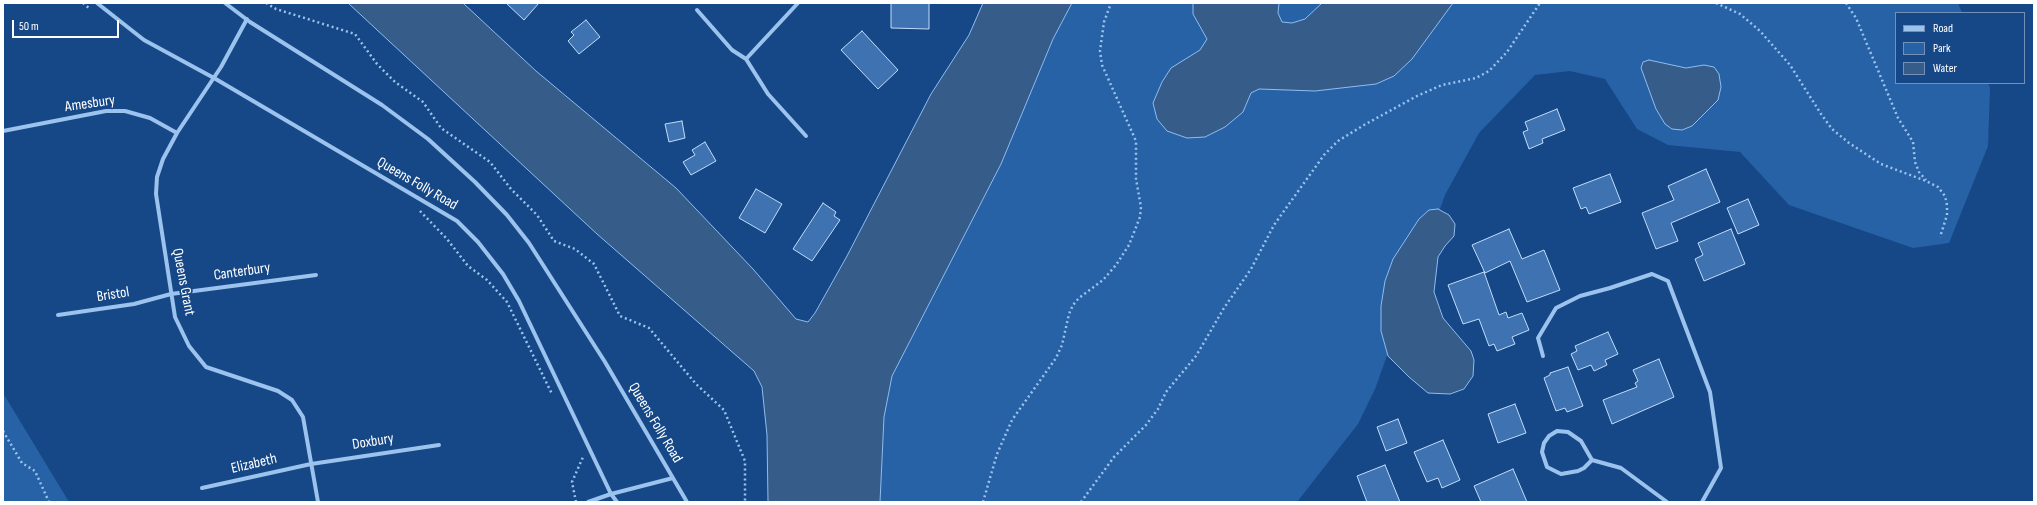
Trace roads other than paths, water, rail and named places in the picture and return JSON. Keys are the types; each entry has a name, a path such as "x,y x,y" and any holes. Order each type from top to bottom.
{"street":[{"name":"Queens Folly Road","path":"97,3 144,40 214,78 457,221 478,242 503,274 519,301 611,494 617,502"},
{"name":"Queens Folly Road","path":"225,3 247,19 382,106 428,139 475,182 507,215 529,244 605,362 687,502"},
{"path":"746,59 798,3"},
{"path":"697,10 732,50 746,59 768,94 806,136"},
{"name":"Queens Grant","path":"247,19 214,78 177,133 163,159 157,177 156,194 175,317 189,346 206,367 278,391 292,400 303,417 318,502"},
{"name":"Amesbury","path":"3,131 106,112 125,111 150,118 177,133"},
{"name":"Canterbury","path":"171,294 316,274"},
{"path":"1543,356 1538,338 1556,308 1580,296 1652,274 1668,281 1710,392 1721,468 1702,502"},
{"name":"Bristol","path":"58,316 134,304 171,294"},
{"path":"1592,460 1578,471 1561,474 1547,467 1542,452 1544,443 1549,436 1557,430 1568,432 1581,441 1592,460 1621,468 1667,502"},
{"name":"Doxbury","path":"311,464 439,445"},
{"name":"Elizabeth","path":"202,488 311,464"},
{"name":"Queens Folly Road","path":"611,494 673,478"},
{"path":"588,502 611,494"}],"water":[{"path":"348,3 463,3 536,71 676,188 753,269 796,319 808,322 815,313 847,256 931,94 969,35 983,3 1072,3 1053,39 1001,164 892,376 884,417 880,502 768,502 767,435 762,387 754,371 597,234"},
{"path":"1193,3 1279,3 1278,13 1282,22 1292,23 1305,19 1322,3 1453,3 1412,59 1394,76 1376,84 1315,91 1259,89 1251,93 1243,112 1225,127 1205,137 1187,138 1167,131 1157,119 1153,103 1162,82 1171,68 1200,50 1207,39 1193,14"},
{"path":"1649,60 1686,68 1704,65 1714,67 1719,74 1721,87 1718,100 1692,126 1682,130 1672,129 1665,124 1656,109 1641,68 1643,62"},
{"path":"1438,209 1449,215 1455,224 1454,236 1438,257 1434,292 1443,318 1471,351 1474,360 1473,376 1464,389 1450,394 1428,393 1409,377 1388,356 1381,331 1381,306 1385,281 1393,259 1419,219 1429,210"}]}
